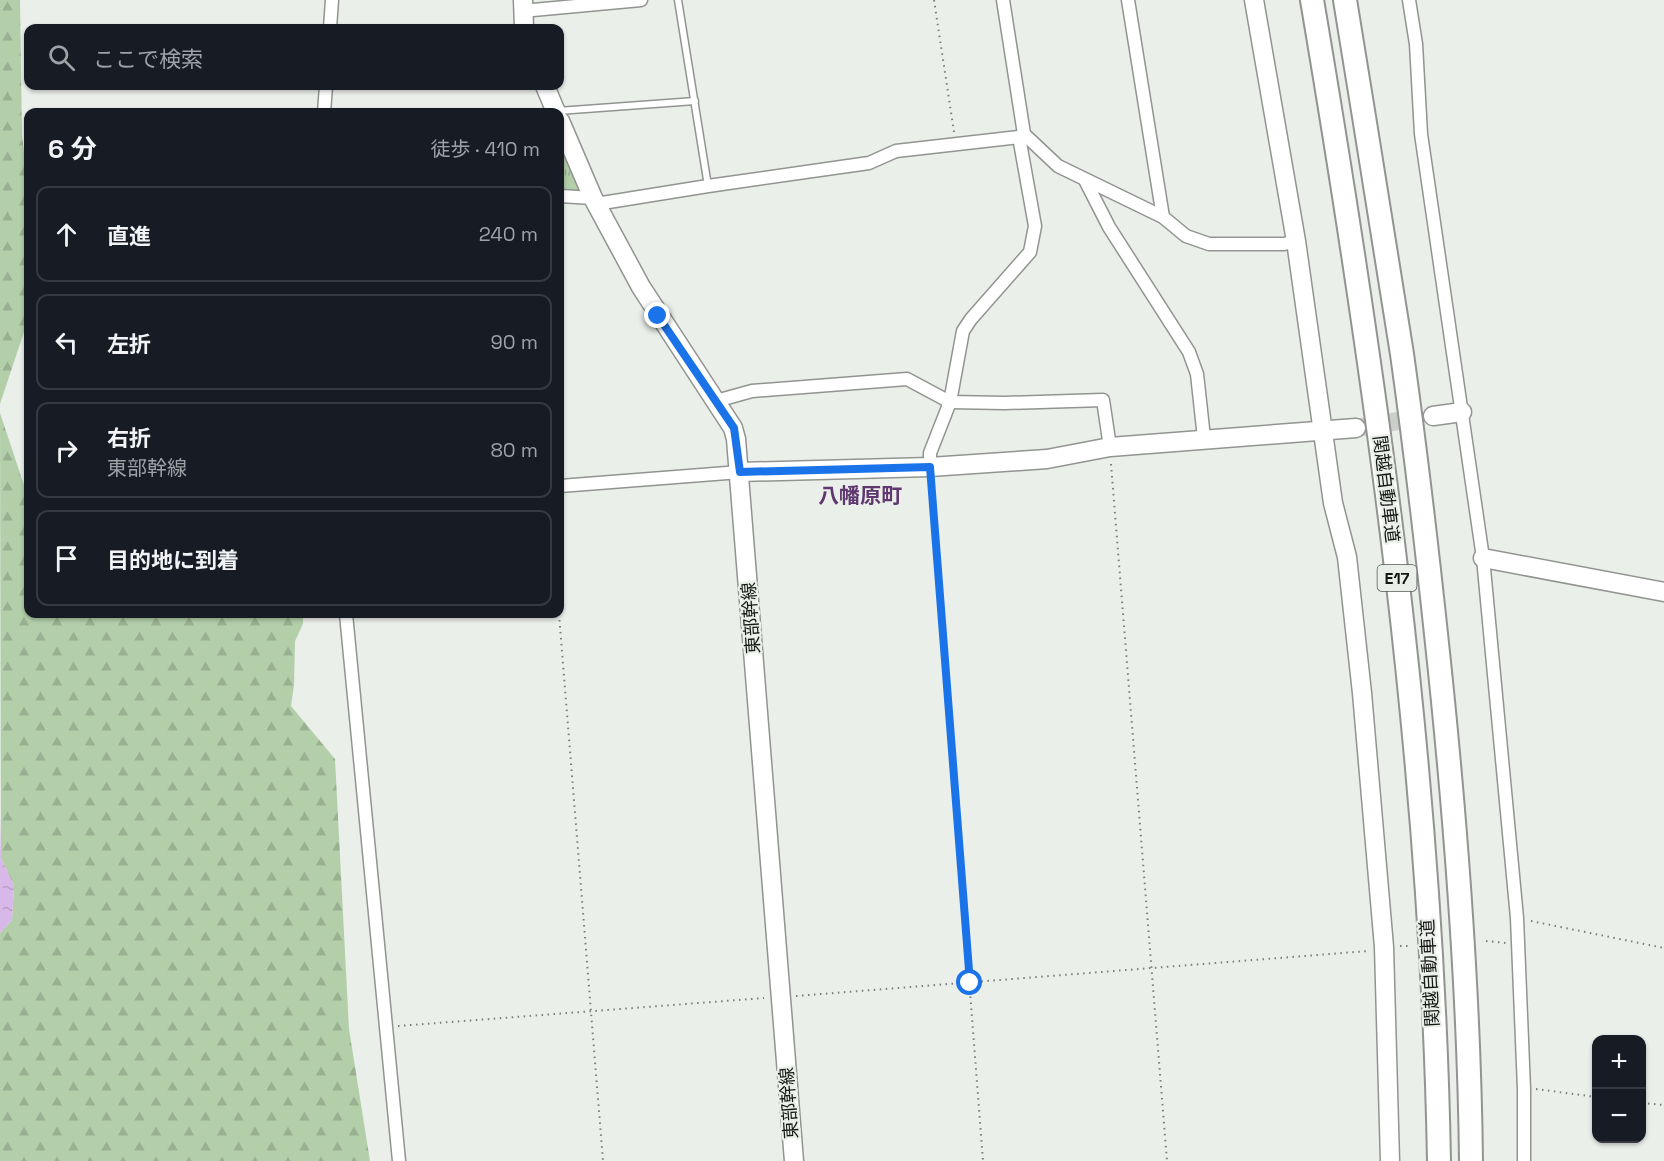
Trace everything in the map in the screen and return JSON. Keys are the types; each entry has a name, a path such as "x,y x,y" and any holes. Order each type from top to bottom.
{"highway":[{"name":"関越自動車道","path":"1312,0 1364,323 1391,522 1414,735 1424,862 1437,1091 1438,1161"},
{"name":"関越自動車道","path":"1345,0 1402,355 1428,559 1447,735 1457,865 1470,1092 1471,1161"}],"street":[{"path":"330,24 332,0"},
{"path":"523,13 641,0"},
{"path":"930,467 930,453 950,402 963,331 1030,252 1035,226 1003,0"},
{"path":"1128,0 1163,216"},
{"path":"1254,0 1296,241 1333,503 1347,556 1362,693 1384,947 1390,1161"},
{"path":"1408,0 1416,44 1421,134 1483,558 1517,918 1524,1089 1524,1161"},
{"path":"324,108 326,90"},
{"name":"東部幹線","path":"547,90 554,108"},
{"name":"東部幹線","path":"564,131 595,201 646,297 734,428 740,472 794,1161"},
{"path":"564,197 595,201 708,186 869,163 896,151 1021,135 1058,166 1163,216 1186,236 1209,244 1284,244 1296,241"},
{"path":"1085,180 1109,227 1189,352 1197,374 1204,438"},
{"path":"716,401 752,391 907,379 950,402 1103,400 1110,447"},
{"path":"1433,416 1462,412"},
{"path":"564,486 740,472 930,467 1047,459 1110,447 1356,428"},
{"path":"1483,558 1664,592"},
{"path":"346,618 399,1161"}],"lane":[{"path":"678,0 708,186"},
{"path":"564,114 694,100"}],"path":[{"path":"934,0 956,144"},
{"path":"1110,447 1167,1161"},
{"path":"930,467 983,1161"},
{"path":"559,618 603,1161"},
{"path":"1517,918 1664,948"},
{"path":"1486,941 1518,944"},
{"path":"385,1027 970,983 1373,951 1384,947 1409,946"},
{"path":"1524,1089 1592,1097"},
{"path":"1646,1103 1664,1105"}],"green space":[{"path":"0,0 20,0 24,152 24,332 0,404"},
{"path":"564,155 580,193 564,191"},
{"path":"0,413 24,485 24,618 303,618 303,624 295,641 291,706 335,759 349,1029 370,1161 0,1161 0,933 12,920 14,886 1,858"}],"water":[{"path":"0,816 1,858 14,886 12,920 0,933"}],"tunnel":[{"path":"1356,428 1423,417"}],"district":[{"name":"八幡原町","path":"860,496"}],"route":[{"path":"658,316 734,428 740,472 930,467 970,983"}]}
